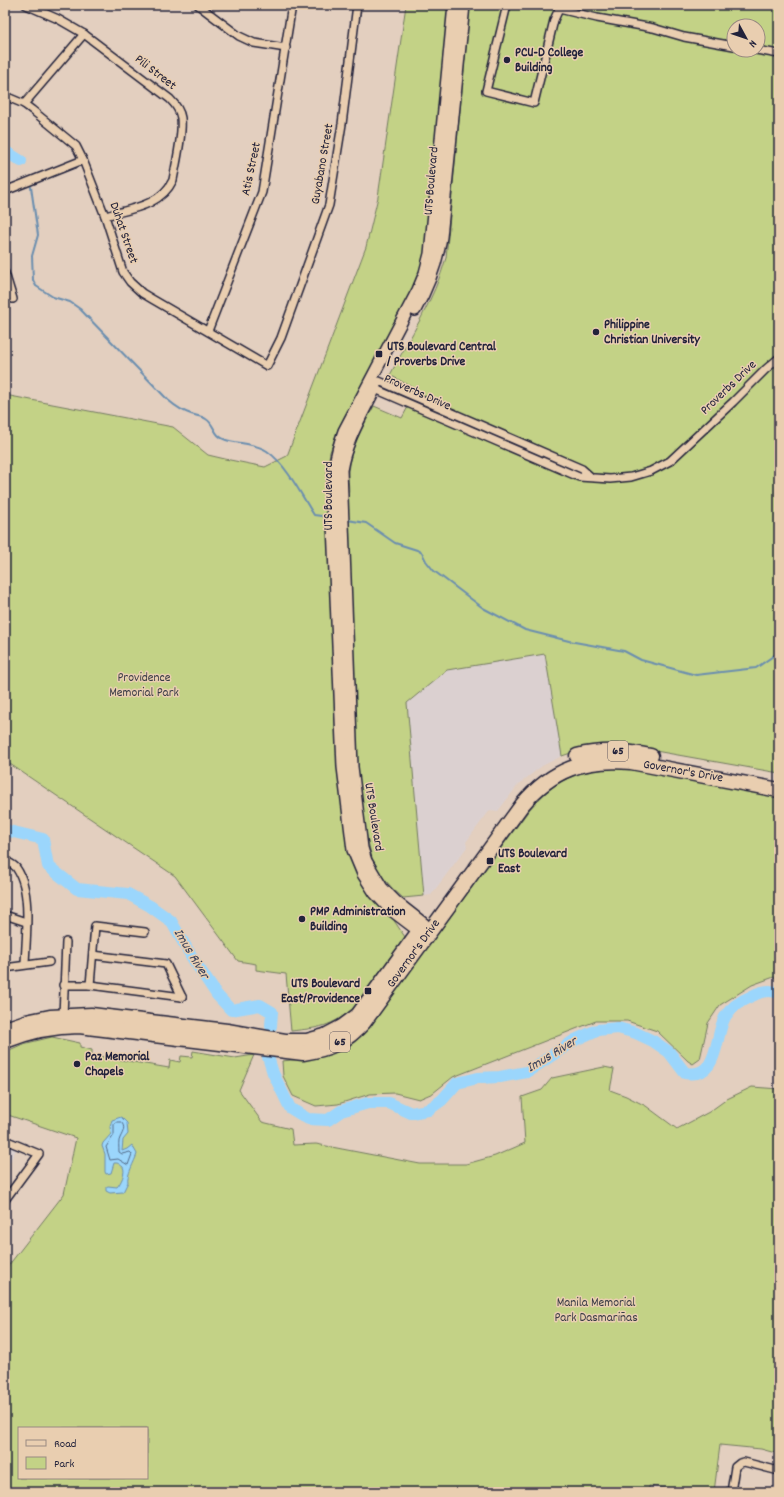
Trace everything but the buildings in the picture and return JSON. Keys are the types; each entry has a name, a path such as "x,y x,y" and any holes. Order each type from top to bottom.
{"highway":[{"name":"Governor's Drive","path":"424,929 523,790 546,770 564,761 590,753 617,751 779,780"},
{"name":"Governor's Drive","path":"5,1029 26,1022 63,1016 91,1015 227,1031 256,1041 284,1046 325,1036 350,1022 358,1015 522,805 540,786 551,778 580,765 624,762 779,790"},
{"name":"Governor's Drive","path":"5,1041 53,1027 79,1026 225,1044 256,1041"}],"main road":[{"name":"UTS Boulevard","path":"375,384 418,290 425,273 430,254 454,5"},
{"name":"UTS Boulevard","path":"424,929 390,909 375,893 363,874 353,850 343,767 339,531 333,471 336,451 344,431 375,384 425,293 438,256 464,5"}],"street":[{"name":"Pili Street","path":"26,5 58,19 84,34 170,99 176,106 181,117 181,130 173,180 170,187 152,203 105,216"},
{"path":"198,5 239,36 254,43 286,48"},
{"name":"Atis Street","path":"208,331 262,192 292,5"},
{"name":"Guyabano Street","path":"267,366 281,338 329,205 342,124 358,5"},
{"path":"507,5 486,91 534,103 558,7 597,18 653,28 684,37 726,45"},
{"path":"24,104 84,34"},
{"path":"766,52 779,54"},
{"name":"Duhat Street","path":"5,96 24,104 76,146 105,216 124,272 130,282 147,296 267,366"},
{"path":"5,191 83,160"},
{"path":"5,273 13,298"},
{"name":"Proverbs Drive","path":"375,384 582,469 591,477 610,479 631,477 651,471 670,461 733,402 766,368 779,358"},
{"path":"5,860 17,869 24,885 26,922 25,964"},
{"path":"5,915 26,922"},
{"path":"90,985 94,955 95,926 145,932"},
{"path":"63,1016 63,985 66,942"},
{"path":"63,985 90,985 182,997 166,964 94,955"},
{"path":"5,968 25,964 49,962"},
{"path":"5,1140 39,1154 6,1198"},
{"path":"731,1492 735,1467 740,1463 744,1462 779,1471"}],"shaded area":[{"path":"545,654 562,756 542,766 518,785 498,811 490,810 466,842 467,847 431,895 424,896 407,703 447,670"},
{"path":"5,1144 16,1150 5,1170"}],"green space":[{"name":"Providence Memorial Park","path":"406,5 450,5 427,244 420,271 413,289 338,429 330,452 327,471 337,768 348,852 353,866 364,887 375,902 391,916 405,937 353,1008 338,1019 324,1026 291,1031 286,974 256,970 256,964 238,961 175,876 7,762 5,757 5,395 173,427 208,455 225,459 265,467 287,456 366,247 378,197"},
{"name":"Philippine Christian University","path":"470,5 779,5 779,773 633,747 588,747 562,756 545,654 447,670 407,703 424,896 403,898 381,875 372,858 365,829 358,767 347,538 349,530 347,499 349,492 348,471 355,445 374,406 402,418 417,390 390,375 428,303 441,274 446,258"},
{"path":"618,768 779,793 779,979 774,977 752,985 720,1005 708,1023 700,1059 693,1064 688,1061 657,1031 627,1021 596,1021 453,1077 433,1093 419,1099 395,1093 370,1094 338,1104 316,1106 293,1096 283,1076 282,1061 318,1056 336,1051 351,1044 363,1034 529,810 539,799 558,783 568,778 590,771"},
{"name":"Manila Memorial Park Dasmariñas","path":"52,1037 80,1043 80,1047 92,1050 92,1055 169,1068 170,1060 180,1062 181,1056 192,1057 193,1051 235,1058 254,1055 239,1090 262,1122 291,1129 293,1145 316,1144 420,1164 466,1164 495,1156 525,1143 522,1097 542,1090 552,1078 604,1067 614,1069 610,1090 646,1106 677,1129 709,1112 727,1099 752,1087 779,1089 779,1454 761,1449 720,1445 714,1492 649,1486 649,1492 5,1492 5,1270 64,1194 76,1138 5,1114 5,1052 23,1044"}],"water":[{"path":"121,1117 127,1123 128,1134 123,1140 122,1151 132,1145 137,1154 129,1172 128,1182 123,1192 110,1193 106,1191 106,1187 117,1187 123,1177 124,1169 119,1164 114,1163 111,1173 106,1174 105,1154 102,1146 111,1134 110,1127 112,1120"}],"waterway":[{"path":"5,151 21,161"},
{"path":"31,187 38,235 32,256 33,280 36,286 53,297 70,302 80,309 168,400 176,406 188,413 203,417 209,421 216,433 226,440 257,446 267,451 287,472 314,515 329,517"},
{"path":"347,520 366,523 395,543 422,553 434,571 483,608 525,630 569,641 624,651 641,660 696,675 756,668 779,652"},
{"name":"Imus River","path":"5,830 43,839 48,866 77,889 128,894 150,906 171,921 193,959 217,995 231,1010 260,1005 272,1012 271,1026"},
{"name":"Imus River","path":"268,1057 273,1073 290,1108 308,1119 328,1120 341,1111 368,1103 389,1103 411,1113 428,1110 442,1100 457,1083 478,1078 500,1077 527,1072 575,1040 597,1030 618,1028 636,1033 653,1041 669,1052 685,1073 696,1073 704,1070 710,1063 714,1055 725,1017 730,1010 741,1002 759,993 766,991 779,993"}],"place":[{"name":"PCU-D College Building","path":"507,60"},
{"name":"Philippine Christian University","path":"596,332"},
{"name":"UTS Boulevard Central / Proverbs Drive","path":"379,354"},
{"name":"UTS Boulevard East","path":"490,861"},
{"name":"PMP Administration Building","path":"302,919"},
{"name":"UTS Boulevard East/Providence","path":"368,991"},
{"name":"Paz Memorial Chapels","path":"77,1064"}]}
